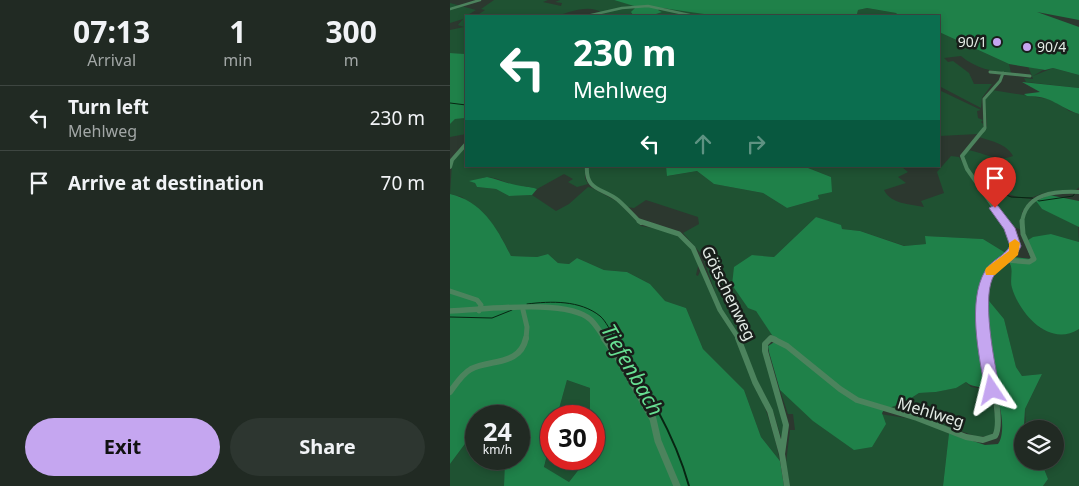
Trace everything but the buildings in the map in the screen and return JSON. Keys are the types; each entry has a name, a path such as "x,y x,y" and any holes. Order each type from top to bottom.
{"street":[{"path":"450,9 480,0"},
{"path":"591,15 622,8 648,6 689,15"},
{"path":"990,72 1030,76"},
{"name":"Mehlweg","path":"782,454 786,425 765,351 765,344 771,338 782,341 826,379 847,394 872,407 914,417 977,439 994,438 999,432 983,338 982,297 988,276 996,266 1014,252 1013,237 983,188 967,169 962,156 985,128 982,102 986,94 999,82 1003,73"},
{"path":"450,167 452,160 465,145"},
{"name":"Götschenweg","path":"587,167 586,176 590,185 618,200 642,224 679,234 693,248 720,310 739,339 754,382 770,411 782,454 787,486"},
{"path":"1006,260 1029,262 1034,259 1024,235 1022,222 1027,205 1036,198 1049,193 1079,192"},
{"path":"450,291 477,300 481,305 479,311"},
{"path":"450,311 561,308 585,316 595,324 617,356 653,419 658,441 677,486"},
{"path":"450,392 457,380 471,369 501,362 522,349 529,333 521,310"}],"green space":[{"path":"494,0 548,0 543,2 561,6 562,3 555,2 560,0 614,0 633,5 635,8 662,12 658,10 677,9 712,15 593,15 602,13 597,10 586,9 574,10 561,15 478,15 485,10 481,9"},
{"path":"614,0 1079,0 1079,20 1037,12 1079,27 1079,75 1053,68 1045,70 1009,64 940,32 940,15 898,15 896,13 867,8 858,10 858,15 711,15 662,8 658,10 662,12 653,15 633,15 631,12 635,8 634,6"},
{"path":"450,3 476,10 465,15 465,54 450,53 450,30 464,27 458,25 463,19 450,23"},
{"path":"867,8 896,13 898,15 858,15 858,10"},
{"path":"940,32 1009,64 1011,73 984,69 972,64 961,56 944,58 948,62 953,61 969,73 974,84 992,84 982,98 981,108 940,87"},
{"path":"450,53 465,54 465,118 455,119 450,124"},
{"path":"1028,66 1043,70 1033,76 1053,68 1079,75 1079,88 1026,82 1024,78 1033,79"},
{"path":"1022,82 1079,88 1079,114 1049,100 1036,96 1027,96 1024,94 1040,92"},
{"path":"940,90 981,110 977,111 978,118 983,120 981,122 983,128 978,134 940,136"},
{"path":"992,90 1054,100 1069,111 1079,114 1079,187 1075,191 1044,193 1026,198 985,186 1011,197 1031,199 1022,212 1021,230 1015,227 1011,228 968,169 963,156 967,150 995,158 1013,156 1003,146 979,137 987,126 985,99"},
{"path":"465,118 465,134 450,137 450,124 455,119"},
{"path":"465,146 465,167 585,167 585,178 588,184 577,187 568,182 573,179 564,174 537,189 517,186 490,177 480,179 475,183 477,187 496,189 509,196 532,195 556,211 569,204 588,187 592,188 618,202 641,226 664,230 686,240 699,262 696,275 698,276 702,267 747,362 766,411 780,461 761,437 744,390 703,349 686,308 664,301 650,284 627,272 604,270 577,258 569,264 558,263 548,254 537,257 511,256 501,237 462,197 450,194 452,163"},
{"path":"951,156 959,157 1010,234 1013,250 1009,255 983,239 926,236 926,244 905,246 860,231 842,229 816,217 774,257 752,255 756,311 773,334 765,340 762,349 784,417 782,440 774,414 719,304 702,255 683,233 699,224 698,217 646,200 634,208 627,207 590,183 588,167 666,167 668,176 697,171 714,184 763,193 787,208 819,199 818,195 831,177 806,167 902,167 908,172 898,177 906,183 884,190 887,195 896,201 924,207 921,201 944,193 937,172"},
{"path":"666,167 806,167 831,177 832,192 818,195 819,199 787,208 763,193 714,184 697,171 667,176"},
{"path":"487,177 537,189 532,195 509,196 496,189 477,187 475,183 469,181"},
{"path":"450,194 480,209 500,235 511,256 537,257 548,254 558,263 569,264 577,258 604,270 627,272 650,284 665,301 686,308 703,349 744,390 761,437 780,461 784,486 504,486 505,470 530,470 530,405 465,405 465,444 450,464"},
{"path":"1049,195 1079,201 1079,227 1042,209 1036,201"},
{"path":"1036,201 1042,209 1078,225 1079,242 1051,234 1027,241 1024,230 1025,213 1027,208"},
{"path":"816,217 841,225 842,229 860,231 904,246 926,244 925,236 983,239 1009,255 987,272 980,290 1004,319 1016,367 1022,376 1042,374 1025,409 1024,420 1014,420 1014,470 1044,470 1048,479 1043,486 943,486 949,433 985,445 998,444 1002,433 1002,417 995,395 988,389 972,386 966,382 956,388 919,393 905,402 884,410 882,413 886,424 872,447 854,450 813,421 780,390 768,346 776,341 756,311 748,308 732,285 734,267 752,255 774,257"},
{"path":"1051,234 1079,242 1079,329 1068,334 1057,334 1037,325 1022,308 1011,284 1012,270 1008,261 1013,257 1031,259 1025,242 1033,237"},
{"path":"1008,261 1012,268 1012,288 1040,328 1065,334 1079,329 1079,486 1043,486 1048,479 1044,470 1064,470 1064,420 1026,420 1025,409 1042,374 1022,376 1016,367 1004,319 984,295 992,275"},
{"path":"567,380 590,388 590,405 560,405"},
{"path":"966,382 971,387 990,390 996,419 995,431 989,436 978,437 920,417 884,410 905,402 919,393 955,388"},
{"path":"780,390 793,401 913,419 949,433 943,486 790,486 786,463 790,430 795,430 793,414 788,414"},
{"path":"465,444 465,470 505,470 504,486 450,486 450,464"},
{"path":"548,470 578,470 569,482"}],"waterway":[{"path":"450,103 465,105"},
{"path":"986,186 1011,197 1032,198 1039,201 1073,196 1075,193"},
{"name":"Tiefenbach","path":"527,304 555,302 584,307 602,318 615,339"},
{"name":"Tiefenbach","path":"450,317 492,318 512,310"},
{"name":"Tiefenbach","path":"614,338 647,391 667,428 689,486"}],"slow traffic":[{"path":"991,271 1014,252 1015,243"}],"place":[{"name":"90/1","path":"997,42"},
{"name":"90/4","path":"1027,47"}],"route":[{"path":"992,390 983,338 982,297 984,285 991,271 1006,260 1014,252 1016,246 1009,228 995,208"}]}
